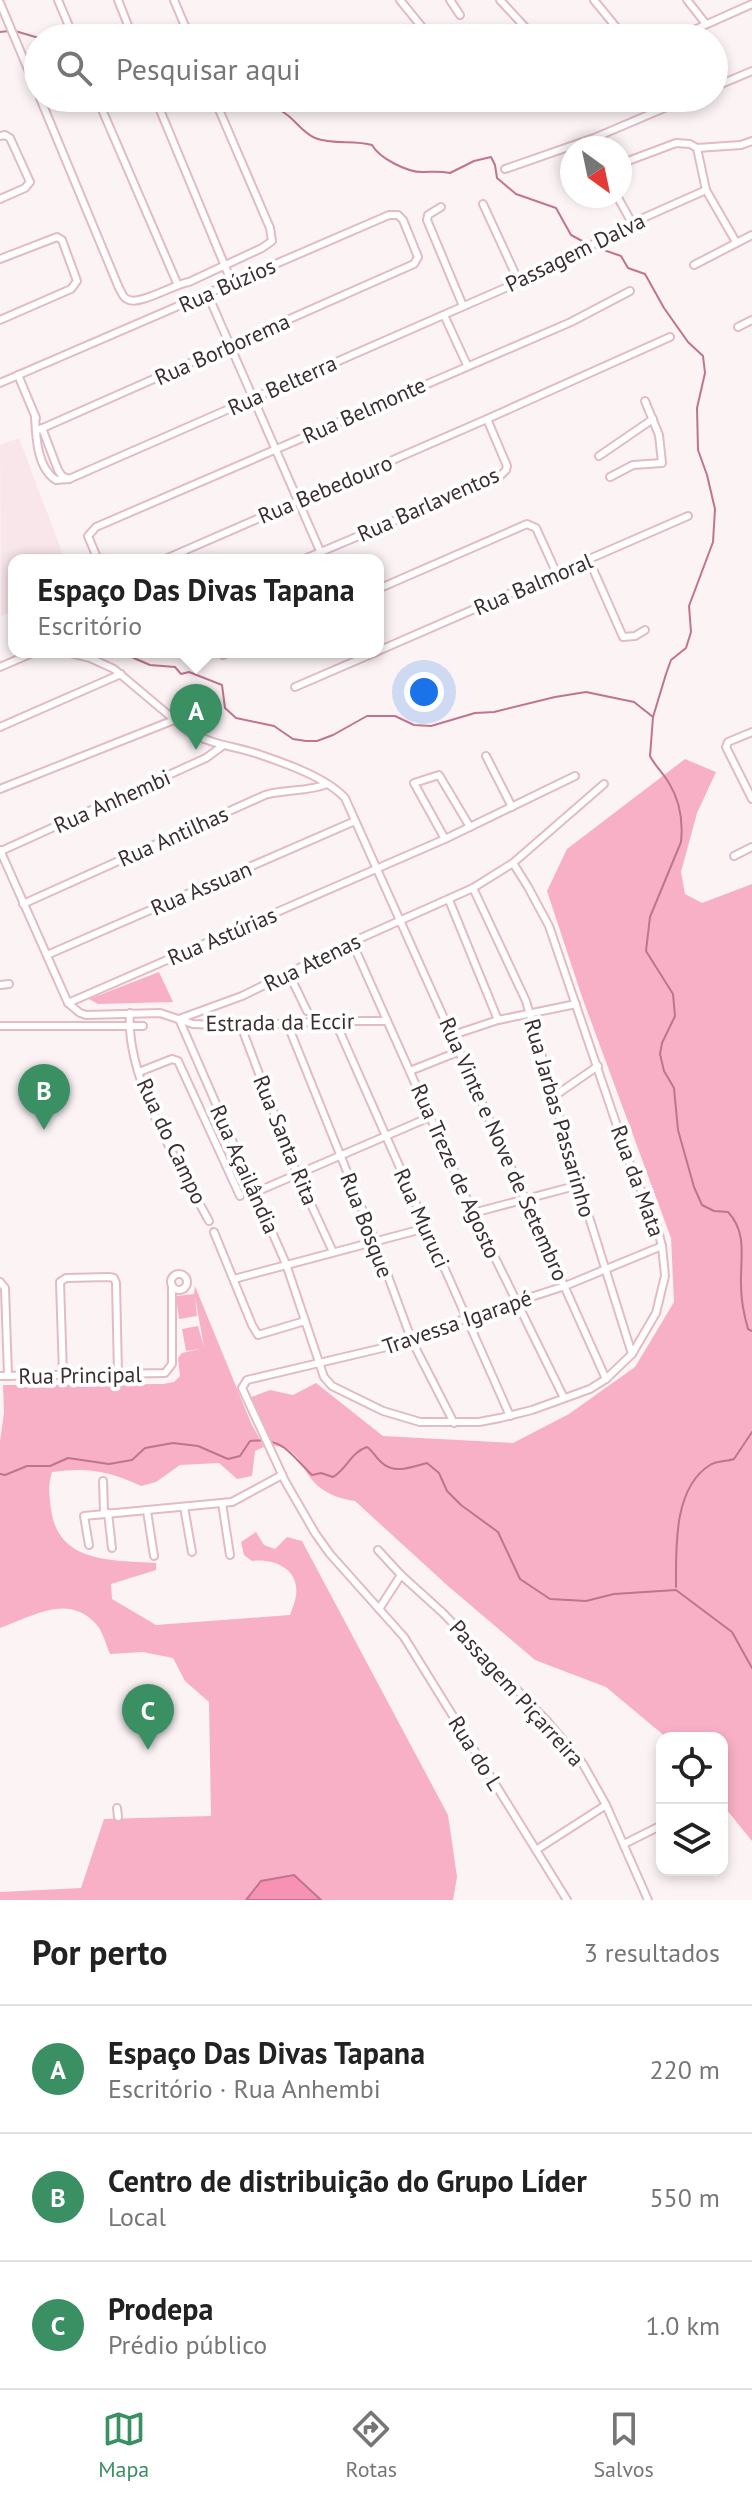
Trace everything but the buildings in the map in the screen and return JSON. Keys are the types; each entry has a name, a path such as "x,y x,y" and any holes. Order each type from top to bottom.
{"street":[{"path":"58,0 68,24"},
{"path":"118,0 127,24"},
{"path":"174,0 185,24"},
{"path":"400,0 420,24"},
{"path":"450,0 460,15"},
{"path":"500,0 522,24"},
{"path":"594,0 614,24"},
{"path":"687,0 706,24 752,4"},
{"path":"0,3 24,59"},
{"path":"728,81 752,71"},
{"path":"47,112 119,288 126,299 136,300 225,266 273,239 220,112"},
{"path":"103,112 177,283"},
{"path":"161,112 232,283"},
{"path":"599,136 655,112"},
{"path":"0,136 10,138 30,182 25,188 0,199"},
{"path":"632,160 676,143 697,148 751,145"},
{"path":"697,148 706,190 736,242"},
{"path":"505,169 560,150"},
{"name":"Passagem Dalva","path":"444,315 560,263 632,223 706,190"},
{"path":"483,204 519,282"},
{"path":"441,207 428,215 427,220 463,306"},
{"path":"624,208 632,223"},
{"name":"Rua Búzios","path":"0,383 393,214 403,220 418,257 416,263 408,267"},
{"path":"694,265 752,235"},
{"path":"0,259 57,237 62,240 76,276 71,289 0,320"},
{"name":"Rua Borborema","path":"39,430 408,267"},
{"name":"Rua Belmonte","path":"96,554 88,536 96,527 571,322 630,291"},
{"path":"208,295 321,552"},
{"path":"444,315 467,365"},
{"name":"Rua Belterra","path":"69,479 444,315"},
{"path":"738,327 752,320"},
{"name":"Rua Bebedouro","path":"177,554 670,337"},
{"path":"18,375 58,470 69,479"},
{"path":"610,477 633,465 658,464 662,461 659,435 645,401"},
{"name":"Rua Barlaventos","path":"316,554 500,476 507,466 487,419"},
{"path":"599,456 653,419"},
{"path":"39,430 39,452 49,476 56,480 69,479"},
{"name":"Rua Balmoral","path":"384,649 688,516"},
{"path":"384,586 527,524 536,528 557,574"},
{"path":"589,560 623,637 635,636 645,630"},
{"path":"0,667 21,658"},
{"path":"86,658 105,664 121,674 196,736 221,747 255,753 329,786"},
{"name":"Rua Balmoral","path":"295,687 356,658"},
{"path":"0,727 121,674"},
{"path":"0,789 174,720"},
{"path":"752,732 732,740 726,747 752,799"},
{"name":"Rua Anhembi","path":"0,851 206,758 221,747"},
{"path":"486,756 512,807"},
{"path":"445,839 414,783 438,774 470,827"},
{"name":"Rua Astúrias","path":"68,1003 445,839 575,776"},
{"name":"Rua Atenas","path":"179,1019 242,996 473,888 513,863 604,784"},
{"name":"Rua Vinte e Nove de Setembro","path":"329,786 345,798 606,1379"},
{"name":"Rua Antilhas","path":"23,904 265,795 289,789 329,786"},
{"name":"Rua Assuan","path":"47,955 355,821"},
{"path":"734,856 752,847"},
{"path":"0,851 68,1003"},
{"name":"Rua da Mata","path":"305,1321 318,1363 332,1386 383,1411 420,1422 479,1422 510,1416 590,1389 606,1379 632,1354 647,1332 663,1291 662,1246 631,1167 549,926 513,863"},
{"name":"Rua Jarbas Passarinho","path":"473,888 520,985 632,1354"},
{"path":"449,900 498,1020"},
{"name":"Rua Treze de Agosto","path":"352,942 473,1213 564,1398"},
{"path":"289,974 307,1011"},
{"path":"0,985 9,984"},
{"name":"Estrada da Eccir","path":"68,1003 86,1015 160,1013 193,1024 241,1026 387,1021"},
{"path":"453,1035 529,1012 576,1004"},
{"name":"Rua do Campo","path":"130,1013 129,1026 139,1072 161,1127 209,1221"},
{"name":"Rua Açailândia","path":"179,1019 256,1192 286,1264 305,1321"},
{"name":"Rua Muruci","path":"335,1021 510,1416"},
{"name":"Rua Bosque","path":"287,1023 412,1341 454,1423"},
{"path":"0,1026 143,1026"},
{"name":"Rua Santa Rita","path":"241,1026 297,1174 333,1252"},
{"path":"410,1071 460,1051"},
{"path":"139,1072 172,1059 178,1061 240,1196"},
{"path":"553,1097 598,1066"},
{"path":"256,1192 430,1117"},
{"path":"473,1213 579,1185"},
{"path":"234,1279 426,1228"},
{"name":"Rua do Campo","path":"214,1232 258,1335 305,1321"},
{"name":"Travessa Igarapé","path":"282,1475 242,1393 242,1384 247,1380 412,1341 466,1318 605,1271 662,1246"},
{"path":"63,1375 60,1282 66,1278 88,1277 114,1278 116,1283 118,1374"},
{"path":"0,1282 5,1288 4,1376"},
{"name":"Rua Principal","path":"4,1376 160,1374 170,1370 172,1285"},
{"path":"89,1545 84,1516 222,1503 246,1495 282,1475 330,1554 379,1609 401,1575"},
{"path":"103,1481 112,1548"},
{"path":"222,1503 230,1555"},
{"path":"184,1507 192,1552"},
{"path":"147,1511 154,1556"},
{"name":"Passagem Piçarreira","path":"378,1550 547,1721 583,1764 606,1805 648,1900"},
{"name":"Rua do L","path":"379,1609 404,1637 567,1900"},
{"path":"536,1850 606,1805"},
{"path":"117,1808 118,1817"},
{"path":"624,1844 656,1828"}],"shaded area":[{"path":"19,438 63,554 8,554 8,613 1,616 0,445"},
{"path":"685,759 716,772 697,813 681,872 685,894 702,903 752,884 752,1841 728,1811 728,1732 660,1732 606,1687 535,1660 355,1501 322,1489 295,1455 271,1445 251,1397 270,1390 293,1395 316,1383 383,1436 513,1443 569,1414 635,1367 674,1302 671,1238 582,997 547,891 567,849"},
{"path":"159,972 173,1002 98,1004 89,999"},
{"path":"195,1286 251,1423 264,1447 255,1451 252,1476 237,1479 219,1463 180,1465 156,1482 141,1486 98,1472 52,1472 49,1495 56,1527 64,1540 90,1556 156,1563 156,1570 111,1584 112,1599 156,1625 290,1615 296,1587 290,1572 269,1561 252,1561 244,1555 241,1542 256,1532 264,1545 275,1549 287,1537 302,1541 448,1815 457,1877 453,1900 0,1900 0,1892 81,1888 104,1819 211,1816 209,1702 185,1681 173,1658 143,1652 110,1654 98,1627 74,1610 62,1608 37,1613 0,1628 3,1385 174,1382 180,1376 178,1358 182,1353 200,1349 186,1351 182,1329 198,1326 204,1347 195,1297 197,1316 179,1319 176,1296 194,1294"},
{"path":"294,1875 321,1900 246,1900 261,1881"}],"waterway":[{"path":"0,32 9,31"},
{"path":"15,31 24,34"},
{"path":"282,112 315,138 372,145 387,160 417,172 450,173 474,161 491,157 497,178 516,194 556,208 571,235 586,243"},
{"path":"592,246 621,256 628,268 645,274 688,342 703,356 705,373 697,408 698,450 715,509 713,542 689,606 691,632 686,648 671,660 653,717 650,756 676,797 682,835 650,917 646,951 673,994 675,1016 660,1054 664,1071 674,1088 678,1130 702,1205 714,1211 728,1212 738,1229 742,1247 742,1302 748,1329 752,1331"},
{"path":"134,658 150,665 175,667 181,674 189,672 222,685 225,708 236,718 274,726 293,739 306,741 333,735 367,716 395,716 414,725 431,726 475,713 494,712 586,692 634,702 653,717"},
{"path":"676,1587 679,1520 689,1488 710,1465 734,1459 752,1432"},
{"path":"0,1474 27,1466 50,1466 68,1458 109,1464 132,1460 145,1448 173,1443 198,1446 228,1459 240,1456 250,1441 262,1440 279,1444 312,1475 321,1473 333,1477 367,1447 381,1462 392,1468 403,1469 427,1463 439,1473 447,1491 461,1505 498,1532 520,1579 550,1599 586,1601 614,1594 676,1590 732,1632 752,1668"}],"place":[{"name":"Espaço Das Divas Tapana","path":"196,750"},
{"name":"Centro de distribuição do Grupo Líder","path":"44,1130"},
{"name":"Prodepa","path":"148,1750"}]}
